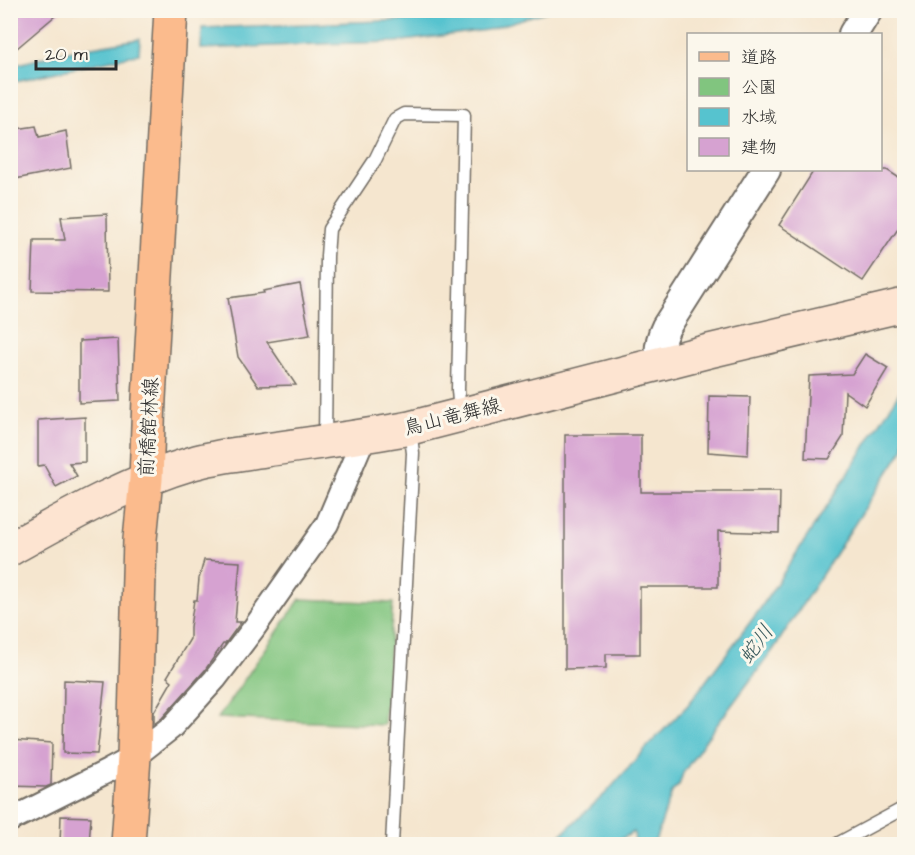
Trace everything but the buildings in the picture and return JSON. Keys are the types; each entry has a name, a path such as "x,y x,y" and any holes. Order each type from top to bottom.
{"main road":[{"name":"前橋館林線","path":"128,844 134,757 140,539 146,479 171,10"},
{"name":"鳥山竜舞線","path":"10,549 68,516 146,479 194,462 410,428 660,363 904,305"}],"street":[{"path":"854,33 868,10"},
{"path":"660,363 658,349 666,327 765,171"},
{"path":"10,820 134,757 171,728 215,679 254,628 327,524 364,437"}],"lane":[{"path":"325,442 329,229 375,160 395,119 404,114 464,115 458,390 460,415"},
{"path":"392,844 413,453 410,428"},
{"path":"837,844 904,808"}],"green space":[{"path":"300,599 393,603 384,725 218,718"}],"water":[{"path":"479,10 548,11 487,30 396,42 201,49 202,28 433,19"},
{"path":"140,39 139,54 11,82 11,66 68,51"},
{"name":"蛇川","path":"904,385 904,448 773,650 683,773 679,785 672,792 654,844 635,844 634,832 611,844 549,844 607,792 688,705 760,609"}]}
